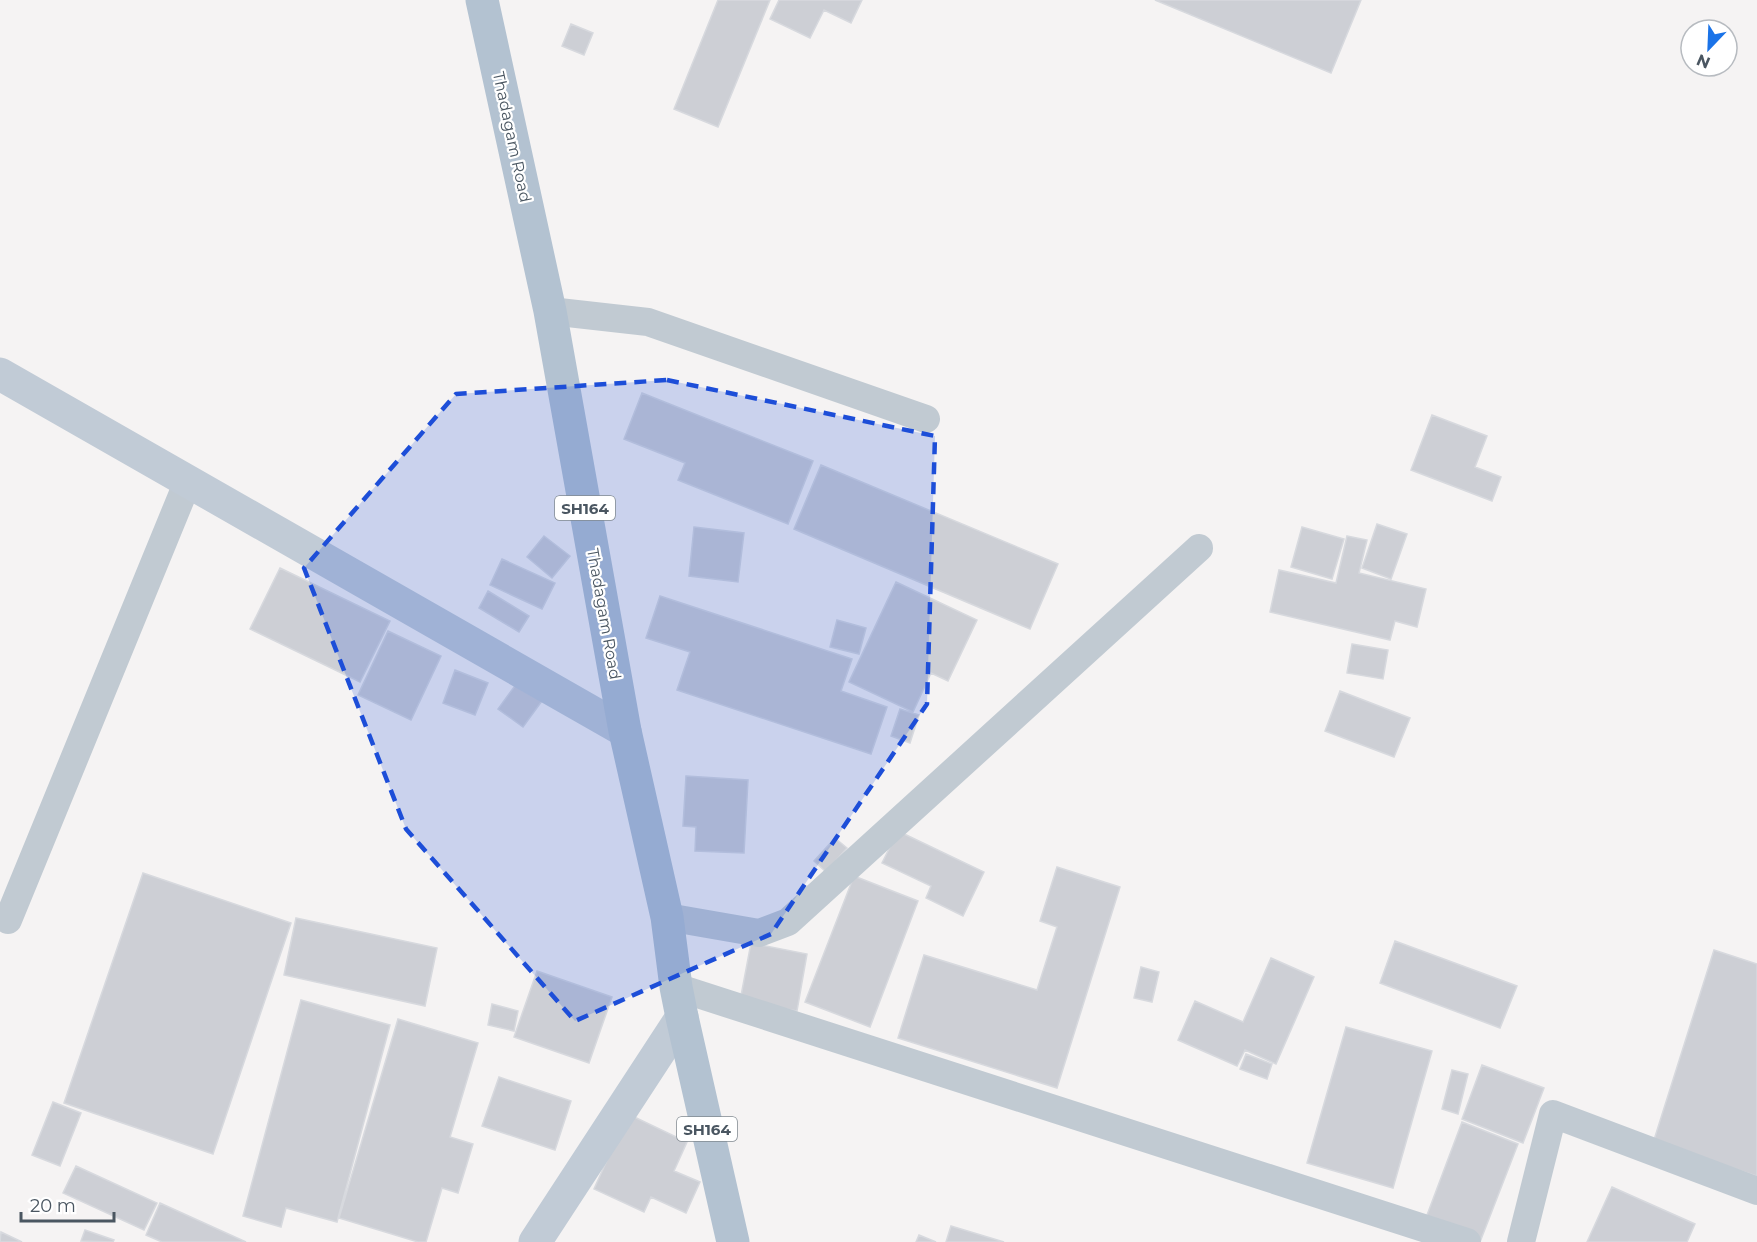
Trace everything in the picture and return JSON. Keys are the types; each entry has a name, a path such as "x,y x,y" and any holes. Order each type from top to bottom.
{"main road":[{"name":"Thadagam Road","path":"482,0 550,311 625,731 667,917 679,1002"},
{"name":"SH164","path":"679,1002 733,1242"}],"street":[{"path":"550,311 648,322 926,420"},
{"path":"0,374 625,731"},
{"path":"8,920 188,481"},
{"path":"667,917 759,933 788,922 1199,548"},
{"path":"535,1242 679,1002 1467,1242"},
{"path":"1521,1242 1553,1114 1757,1191"}],"highlighted area":[{"path":"667,380 935,436 927,704 771,934 575,1021 406,829 304,568 456,394"}],"building":[{"path":"718,0 770,0 718,127 674,109"},
{"path":"779,0 862,0 851,23 824,10 810,38 770,19"},
{"path":"1155,0 1361,0 1331,73"},
{"path":"571,24 593,33 584,55 562,46"},
{"path":"642,393 813,461 788,524 678,480 685,463 624,439"},
{"path":"1432,415 1487,436 1475,467 1501,477 1492,501 1411,470"},
{"path":"821,465 1058,564 1030,629 794,529"},
{"path":"1377,524 1407,534 1391,579 1362,568"},
{"path":"694,527 744,533 738,582 689,576"},
{"path":"1302,527 1344,539 1332,579 1291,567"},
{"path":"544,536 570,556 552,578 527,557"},
{"path":"1347,536 1367,540 1359,573 1426,589 1417,627 1395,621 1390,640 1270,612 1279,570 1336,583"},
{"path":"502,559 555,583 542,609 490,585"},
{"path":"280,568 390,621 360,682 250,629"},
{"path":"896,582 977,620 948,681 931,673 913,712 849,682"},
{"path":"488,591 529,616 519,632 479,608"},
{"path":"660,596 852,659 841,691 887,707 871,754 677,690 690,652 646,638"},
{"path":"837,620 866,628 859,654 830,647"},
{"path":"388,631 441,656 411,720 358,695"},
{"path":"1352,644 1388,650 1383,679 1347,673"},
{"path":"455,670 488,683 475,715 443,703"},
{"path":"517,683 542,701 523,727 498,709"},
{"path":"1340,691 1410,718 1394,757 1325,731"},
{"path":"900,709 919,715 910,743 891,736"},
{"path":"686,776 748,780 744,853 695,851 696,827 683,826"},
{"path":"898,831 984,872 963,916 926,898 931,886 882,863"},
{"path":"835,838 847,848 826,872 814,861"},
{"path":"1057,867 1120,887 1057,1088 898,1038 924,955 1037,990 1057,927 1040,921"},
{"path":"143,873 291,923 213,1154 64,1103"},
{"path":"854,876 918,901 870,1027 805,1002"},
{"path":"296,918 437,948 425,1006 284,975"},
{"path":"1395,941 1517,986 1500,1028 1380,983"},
{"path":"751,943 807,954 797,1011 740,1001"},
{"path":"1714,950 1757,964 1757,1176 1653,1143"},
{"path":"1271,958 1314,977 1276,1064 1245,1050 1237,1066 1178,1040 1195,1001 1243,1022"},
{"path":"1141,967 1159,972 1152,1002 1134,998"},
{"path":"537,971 612,997 589,1063 514,1037"},
{"path":"301,1000 390,1025 337,1222 286,1208 281,1227 243,1216"},
{"path":"492,1004 518,1011 514,1031 488,1025"},
{"path":"398,1019 478,1043 450,1137 473,1144 458,1193 442,1188 426,1242 418,1242 339,1218"},
{"path":"1346,1027 1432,1051 1393,1188 1307,1163"},
{"path":"1246,1054 1272,1064 1267,1079 1240,1069"},
{"path":"1482,1065 1544,1088 1523,1143 1462,1119"},
{"path":"1452,1070 1468,1074 1458,1114 1442,1109"},
{"path":"499,1077 571,1101 555,1150 482,1126"},
{"path":"53,1102 81,1113 60,1166 32,1155"},
{"path":"628,1114 687,1142 674,1171 700,1182 686,1213 651,1197 644,1212 594,1189"},
{"path":"1462,1122 1518,1144 1480,1242 1424,1223"},
{"path":"76,1166 157,1203 144,1230 63,1193"},
{"path":"1612,1187 1695,1224 1687,1242 1587,1242"},
{"path":"160,1203 246,1242 162,1242 146,1235"},
{"path":"951,1226 1004,1242 946,1242"},
{"path":"85,1230 114,1240 113,1242 81,1241"},
{"path":"1,1232 22,1242 0,1242"},
{"path":"919,1235 936,1242 916,1242"}]}
